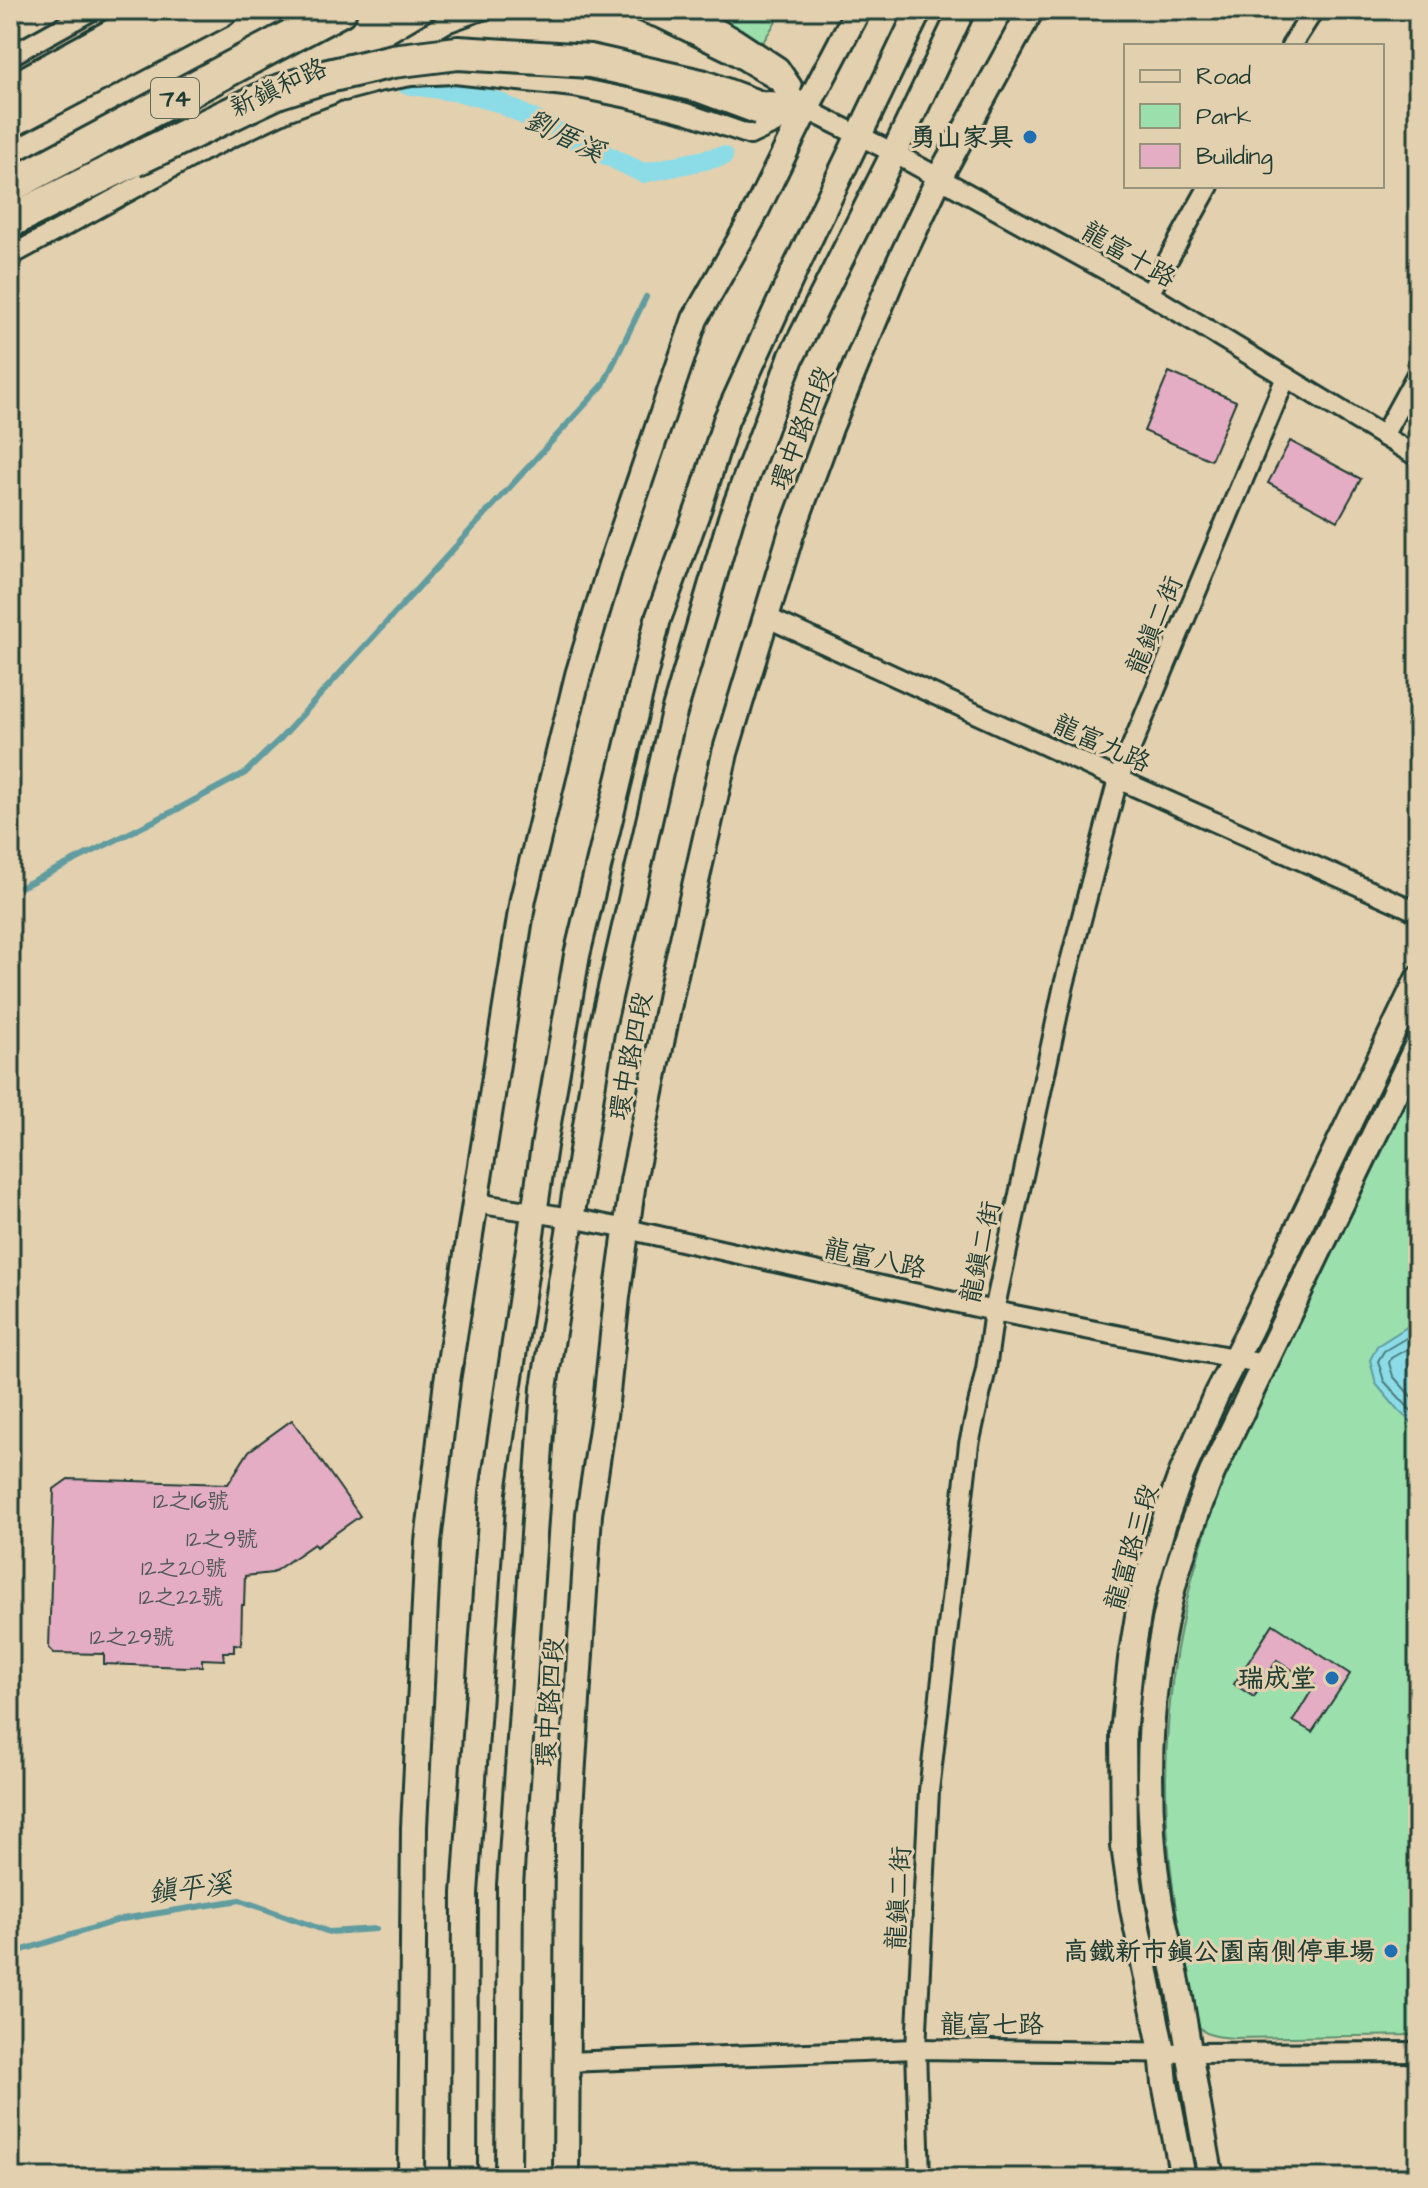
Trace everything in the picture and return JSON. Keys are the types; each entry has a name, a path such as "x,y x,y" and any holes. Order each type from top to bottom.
{"highway":[{"path":"10,92 160,10"},
{"name":"74","path":"10,121 221,10"},
{"name":"74","path":"10,186 340,10"},
{"path":"10,221 277,92 393,61 458,53 590,61 701,86 760,108 806,109"}],"street":[{"path":"10,56 93,10"},
{"name":"新鎮和路","path":"10,256 201,152 289,110 332,94 446,23 482,10"},
{"path":"637,10 732,53 776,80 806,109"},
{"path":"682,10 735,38 779,67 806,109"},
{"path":"411,2178 414,1827 428,1542 447,1381 523,899 578,675 610,568 695,319 752,219 858,10"},
{"path":"464,2178 465,1893 493,1492 534,1213 577,955 658,619 699,507 726,420 919,10"},
{"name":"環中路四段","path":"508,2178 510,1885 544,1388 601,1032 673,716 731,518 791,358 962,10"},
{"name":"環中路四段","path":"566,2178 568,1840 589,1514 633,1181 671,994 725,753 791,534 844,392 892,278 939,178 1031,10"},
{"path":"1292,44 1314,10"},
{"path":"332,94 412,76 454,74 574,87 628,98 686,113 750,135 806,109"},
{"name":"龍富十路","path":"806,109 894,153 1149,294 1418,457"},
{"path":"1149,294 1208,188"},
{"path":"1383,436 1418,372"},
{"name":"龍鎮二街","path":"920,2178 916,2049 929,1791 969,1444 986,1369 994,1311 1064,985 1118,779 1286,377"},
{"name":"龍富九路","path":"766,617 1118,779 1418,912"},
{"name":"龍富路三段","path":"1183,2178 1126,1865 1123,1733 1140,1604 1181,1475 1216,1395 1418,979"},
{"name":"龍富路三段","path":"1211,2178 1159,1896 1150,1775 1155,1685 1177,1574 1212,1473 1418,1044"},
{"name":"龍富八路","path":"476,1203 627,1229 994,1311 1264,1364"},
{"name":"龍富七路","path":"566,2062 916,2049 1418,2052"}],"green space":[{"path":"707,10 783,10 753,58"},
{"path":"1418,1077 1418,2035 1217,2036 1201,2029 1192,2008 1177,1915 1167,1822 1167,1733 1186,1603 1225,1477"}],"water":[{"path":"1418,1320 1418,1365 1414,1373 1418,1429 1376,1384 1370,1360 1377,1346"}],"building":[{"path":"1169,372 1236,401 1211,460 1144,431"},
{"path":"1290,441 1361,479 1338,521 1268,483"},
{"path":"292,1420 360,1516 272,1573 245,1576 241,1645 234,1644 234,1652 223,1652 224,1660 202,1659 202,1666 187,1667 104,1664 104,1654 54,1653 49,1648 54,1489 68,1479 228,1484 249,1451"},
{"name":"瑞成堂","path":"1273,1624 1350,1674 1312,1732 1293,1721 1315,1685 1277,1660 1254,1697 1234,1684"}],"waterway":[{"name":"劉厝溪","path":"406,84 460,92 498,102 643,173 723,156"},
{"path":"21,887 245,773 281,738 603,385 646,297"},
{"name":"鎮平溪","path":"10,1954 122,1919 240,1900 329,1932 376,1929"}],"place":[{"name":"勇山家具","path":"1030,137"},
{"name":"瑞成堂","path":"1332,1678"},
{"name":"高鐵新市鎮公園南側停車場","path":"1391,1951"}]}
